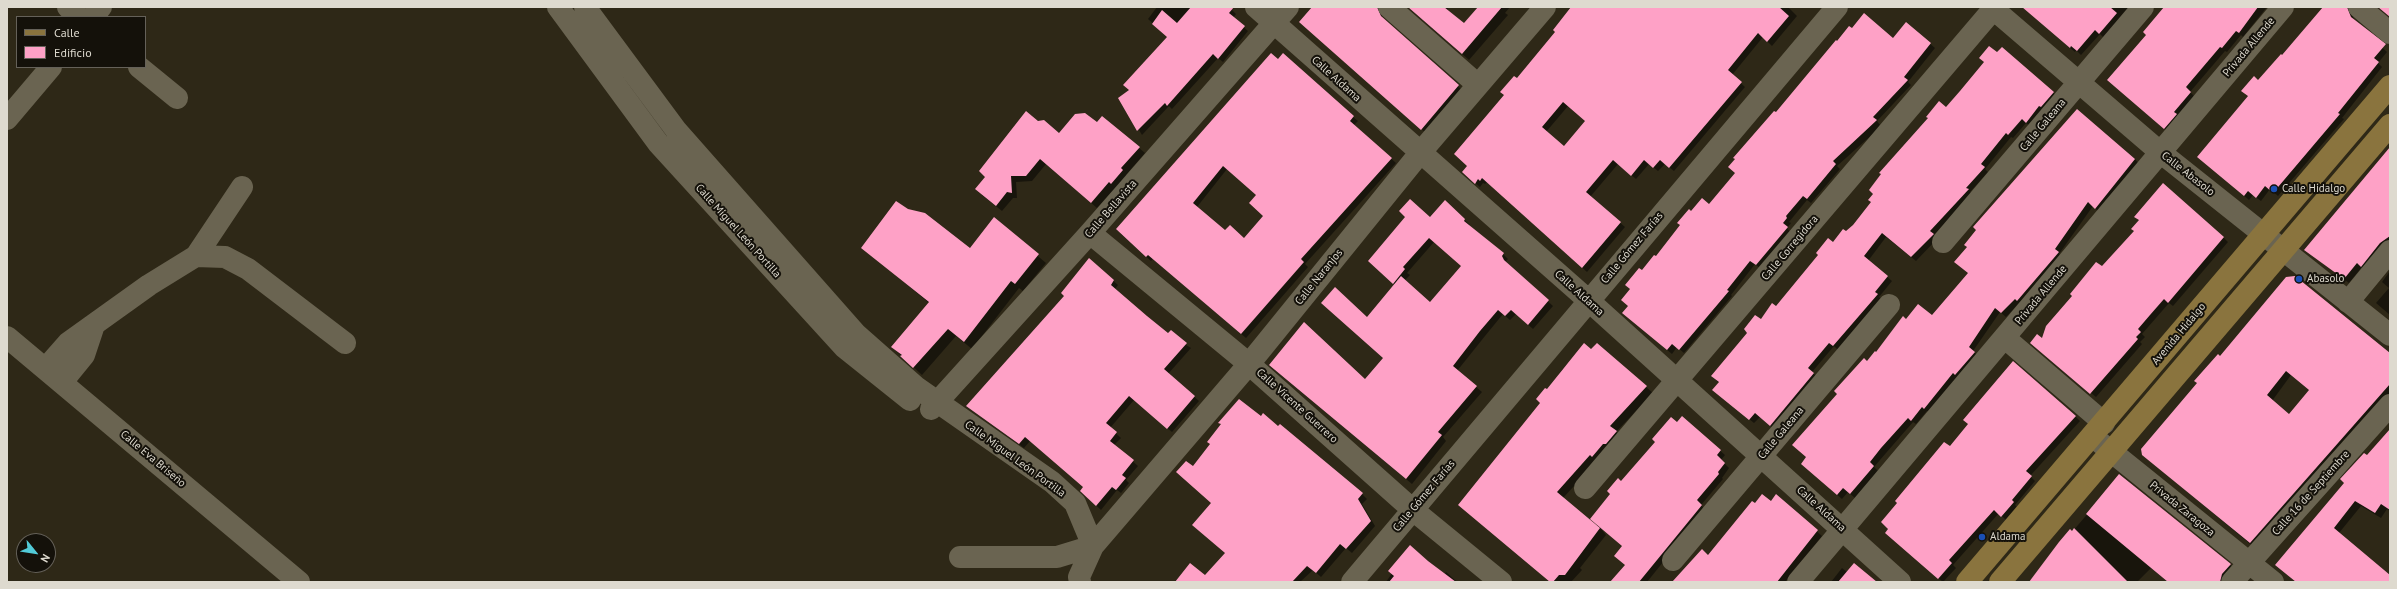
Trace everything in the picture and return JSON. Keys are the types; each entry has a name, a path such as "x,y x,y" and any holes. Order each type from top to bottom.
{"main road":[{"name":"Avenida Hidalgo","path":"1967,582 2390,86"},
{"path":"2000,582 2390,125"}],"street":[{"path":"68,7 79,16"},
{"path":"94,16 102,7"},
{"name":"Calle Miguel León Portilla","path":"558,7 658,143 845,348 907,398 934,405 955,416 1052,482 1075,503 1093,546"},
{"name":"Calle Miguel León Portilla","path":"585,7 676,130 856,334 934,405"},
{"name":"Calle Aldama","path":"1256,7 1588,300 1900,582"},
{"name":"Calle Bellavista","path":"934,405 1090,233 1288,7"},
{"path":"1389,7 1478,85"},
{"name":"Calle Naranjos","path":"1080,582 1079,577 1093,546 1249,364 1420,152 1545,7"},
{"name":"Calle Gómez Farías","path":"1352,582 1588,300 1837,7"},
{"name":"Calle Galeana","path":"1943,242 2143,7"},
{"name":"Privada Allende","path":"1798,582 2283,7"},
{"path":"2360,7 2390,33"},
{"name":"Calle Abasolo","path":"1993,8 2160,152 2390,335"},
{"name":"Calle Corregidora","path":"1585,488 1993,8"},
{"path":"7,119 50,68"},
{"path":"140,68 177,98"},
{"path":"658,143 676,130"},
{"path":"54,375 68,343 94,326 149,285 196,256 242,187"},
{"name":"Calle Vicente Guerrero","path":"1090,233 1249,364 1413,510 1501,582"},
{"path":"2348,302 2390,251"},
{"path":"196,256 225,257 248,269 345,343"},
{"name":"Calle Galeana","path":"1673,560 1889,305"},
{"name":"Calle Eva Briseño","path":"7,336 298,582"},
{"name":"Privada Zaragoza","path":"2005,338 2098,430 2111,452 2273,582"},
{"name":"Calle 16 de Septiembre","path":"2232,582 2390,405"},
{"path":"960,557 1057,557 1093,546"}],"building":[{"path":"1191,7 1234,7 1229,13 1245,26 1218,59 1213,54 1167,106 1165,103 1137,131 1118,98 1129,90 1123,85 1167,37 1152,24 1162,10 1177,23"},
{"path":"1312,7 1377,7 1381,16 1459,85 1421,130 1299,22"},
{"path":"1408,7 1444,7 1464,23 1478,7 1502,7 1462,54"},
{"path":"1571,7 1779,7 1789,16 1767,42 1758,33 1728,70 1742,82 1669,168 1660,160 1653,168 1644,160 1631,176 1613,160 1586,192 1621,222 1582,268 1482,178 1480,181 1478,179 1475,184 1462,172 1467,166 1454,154 1504,95 1500,92 1514,76 1517,78 1555,32 1553,30","holes":["1563,102 1585,121 1564,146 1542,127"]},
{"path":"2022,7 2110,7 2117,13 2099,34 2095,30 2077,51 2071,46 2070,48"},
{"path":"2164,7 2258,7 2239,33 2236,31 2222,48 2220,47 2186,87 2191,92 2174,112 2177,114 2164,129 2107,80 2146,35 2143,32"},
{"path":"2323,7 2347,7 2351,17 2386,44 2374,58 2379,62 2338,113 2340,114 2273,193 2265,186 2256,198 2248,191 2244,196 2197,157 2248,96 2241,91 2254,76 2258,80 2281,54 2282,55"},
{"path":"2378,7 2390,7 2390,17"},
{"path":"1864,13 1893,38 1906,22 1931,43 1904,77 1908,80 1873,117 1877,120 1833,161 1836,164 1807,199 1803,196 1786,216 1787,218 1783,223 1788,227 1756,265 1750,261 1727,290 1729,291 1679,350 1672,344 1667,350 1622,313 1628,306 1621,300 1630,289 1625,285 1639,268 1642,270 1654,255 1656,256 1680,225 1677,223 1689,209 1691,211 1702,198 1709,204 1735,173 1728,167 1735,159 1733,158 1774,111 1776,112 1836,40 1837,41 1849,26 1852,28"},
{"path":"1989,46 1997,52 2002,47 2054,92 2041,107 2039,106 2026,123 2022,119 2008,135 2006,133 1981,164 1985,167 1966,188 1969,189 1930,231 1934,234 1911,257 1882,233 1864,256 1888,276 1875,292 1878,294 1833,346 1829,343 1808,368 1814,373 1770,426 1755,413 1749,420 1712,390 1719,382 1711,376 1747,333 1744,329 1755,315 1761,319 1772,303 1776,306 1818,255 1816,253 1828,238 1833,242 1843,229 1846,231 1853,225 1871,202 1868,200 1873,194 1869,190 1881,174 1879,173 1928,118 1926,117 1939,101 1946,107 1960,91 1984,62 1979,58"},
{"path":"1271,53 1278,59 1283,53 1354,116 1350,121 1392,158 1301,259 1304,262 1241,334 1148,255 1146,257 1116,229","holes":["1223,166 1256,195 1249,203 1263,216 1244,238 1230,225 1225,230 1193,203"]},
{"path":"2077,109 2135,159 2095,209 2088,202 2055,249 2059,252 2017,301 2015,299 2001,313 1995,308 1969,347 1975,352 1955,375 1953,373 1924,409 1922,407 1911,421 1908,418 1881,448 1870,462 1874,466 1850,494 1843,488 1837,495 1801,464 1806,457 1792,445 1837,394 1834,391 1864,358 1867,361 1875,351 1876,352 1903,316 1906,319 1918,304 1932,315 1968,273 1954,262 1967,247 1964,245 1976,230 1973,227"},
{"path":"1026,111 1038,121 1044,120 1059,133 1075,114 1085,113 1097,122 1102,116 1140,147 1121,168 1123,170 1111,184 1109,182 1091,203 1040,159 1026,176 1011,176 1012,193 1007,192 996,206 975,189 985,177 979,171"},
{"path":"2390,147 2390,236 2380,243 2361,267 2357,263 2344,279 2304,250"},
{"path":"2163,183 2224,237 2168,303 2164,299 2138,329 2141,332 2136,337 2138,339 2090,394 2030,343 2037,334 2042,338 2046,326 2072,296 2070,294 2096,262 2102,266 2134,231 2131,229 2139,220 2134,217"},
{"path":"1410,199 1430,217 1445,200 1465,219 1464,221 1504,253 1502,256 1504,260 1549,300 1528,325 1511,310 1505,316 1498,310 1480,331 1453,366 1477,386 1438,432 1442,435 1406,479 1269,365 1304,322 1365,379 1383,358 1321,303 1335,287 1367,317 1401,276 1430,302 1461,266 1429,238 1403,267 1405,269 1393,284 1368,261 1405,217 1399,211"},
{"path":"896,201 908,209 925,213 970,248 994,217 1039,254 1015,284 1011,281 964,342 948,329 913,368 900,356 902,355 891,347 929,302 861,248"},
{"path":"1089,258 1114,280 1111,285 1168,333 1171,330 1187,343 1164,369 1195,396 1167,429 1129,396 1106,423 1117,432 1110,441 1134,460 1122,475 1126,478 1116,490 1112,487 1096,506 1080,491 1083,487 1025,437 1019,444 966,406 1064,296 1061,293"},
{"path":"2295,276 2390,353 2390,384 2250,543 2142,455 2141,449 2197,383 2194,381 2218,354 2220,356 2286,277","holes":["2286,371 2309,390 2289,414 2267,395"]},
{"path":"1584,343 1591,349 1597,343 1647,386 1610,426 1617,431 1606,444 1603,444 1592,457 1590,455 1557,492 1600,528 1565,575 1559,575 1553,582 1550,582 1458,505 1540,403 1536,399 1545,388 1547,389"},
{"path":"2013,361 2076,416 2026,471 2032,476 2012,500 2014,502 2001,517 1994,510 1949,560 1952,563 1938,579 1885,533 1888,529 1881,522 1897,503 1895,501 1944,442 1950,446 1968,424 1963,420"},
{"path":"1239,399 1261,416 1263,413 1278,426 1280,424 1363,493 1358,499 1371,521 1346,549 1340,544 1316,573 1307,566 1292,582 1175,582 1190,563 1205,575 1225,553 1192,525 1211,503 1176,472 1186,461 1193,466 1210,444 1207,442 1221,424 1218,423"},
{"path":"1682,416 1721,450 1717,455 1725,463 1718,472 1719,474 1697,500 1702,505 1639,582 1610,582 1625,565 1614,556 1622,546 1590,519 1610,494 1607,491 1618,478 1621,481 1655,442 1652,439 1671,417 1677,422"},
{"path":"2390,429 2390,510 2381,504 2375,513 2355,501 2334,528 2390,575 2390,582 2296,582 2275,565 2344,483 2340,479 2364,453 2367,455"},
{"path":"2119,474 2231,564 2222,574 2220,582 2168,582 2086,514"},
{"path":"1762,494 1771,501 1776,494 1818,530 1777,582 1672,582 1702,549 1708,555 1752,501 1755,503"},
{"path":"2074,528 2128,582 2029,582 2059,542 2070,529 2072,531"},
{"path":"1410,545 1456,582 1389,582 1394,576 1388,571"},
{"path":"1854,563 1877,582 1838,582"}],"place":[{"name":"Calle Hidalgo","path":"2274,189"},
{"name":"Abasolo","path":"2299,279"},
{"name":"Aldama","path":"1982,537"}]}
